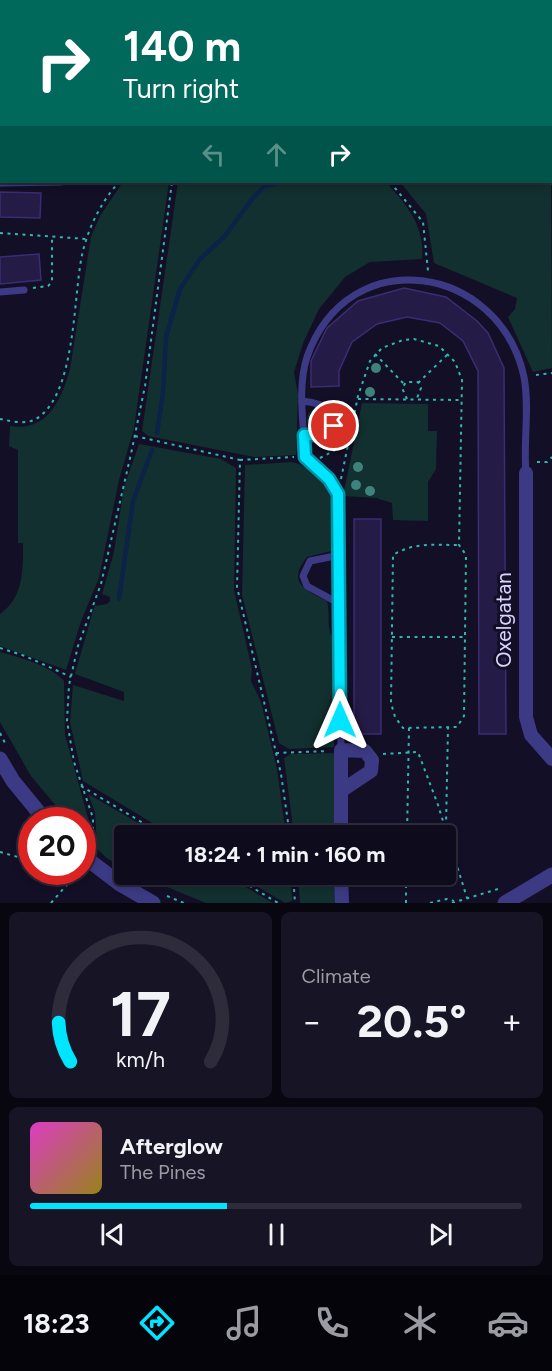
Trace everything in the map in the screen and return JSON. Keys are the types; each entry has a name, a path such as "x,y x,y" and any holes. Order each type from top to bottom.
{"street":[{"name":"Oxelgatan","path":"525,468 525,709 531,735 552,759"},
{"path":"341,791 371,771 370,755 357,750 341,750 341,791 341,825"},
{"path":"0,759 13,781 34,807"},
{"path":"96,858 120,884 153,903"},
{"path":"505,903 552,874"},
{"path":"342,885 342,903"}],"lane":[{"path":"341,750 338,494 329,479 307,458 302,401 307,358 326,318 360,290 389,280 428,282 452,287 489,314 507,338 524,378 525,468"},
{"path":"0,292 24,290"},
{"path":"302,401 327,405 334,411 336,418 334,426 325,435 304,435"},
{"path":"340,555 310,561 303,576 307,586 340,603"}],"path":[{"path":"0,419 27,422 35,420 48,409 58,392 66,364 87,239 108,194 118,183"},
{"path":"89,807 81,786 67,721 71,677 78,646 100,584 135,436 145,386 172,183"},
{"path":"391,183 423,222 429,253 428,282"},
{"path":"0,232 87,239"},
{"path":"24,290 48,286 52,282 52,236"},
{"path":"338,494 357,399 366,369 375,354 392,343 414,339 439,346 448,354 459,372 462,400 459,545 466,555 464,716 457,727 403,728 395,717 391,703 393,555 405,548 420,544 459,545"},
{"path":"375,354 404,384"},
{"path":"418,383 448,354"},
{"path":"524,378 552,373"},
{"path":"404,384 413,381 418,383"},
{"path":"416,399 421,393 418,383"},
{"path":"404,384 402,392 407,399"},
{"path":"357,399 462,400"},
{"path":"135,436 240,460 307,458 333,453 348,443"},
{"path":"525,468 547,462 552,457"},
{"path":"240,460 237,586 276,753 288,825"},
{"path":"392,637 465,637"},
{"path":"0,648 25,656 71,677"},
{"path":"407,825 409,728"},
{"path":"446,825 448,728"},
{"path":"276,753 341,750"},
{"path":"370,755 418,752 444,825"},
{"path":"81,786 147,825"},
{"path":"0,852 18,857"},
{"path":"456,863 467,898"},
{"path":"51,903 66,885"},
{"path":"248,885 278,903"},
{"path":"294,885 295,903"},
{"path":"406,885 406,903"},
{"path":"430,903 447,899 457,901 452,903"}],"green space":[{"path":"122,183 169,183 134,428 119,480 99,578 81,621 66,670 0,646 0,614 14,600 23,563 23,543 18,543 18,450 9,446 10,426 23,427 43,419 51,411 62,392 70,369 91,237 100,216"},
{"path":"178,183 387,183 413,217 421,236 422,259 370,262 345,277 319,309 304,341 294,372 298,395 296,455 254,457 148,436 142,431"},
{"path":"401,183 551,183 552,368 533,372 508,317 515,309 517,298 434,263 426,214"},
{"path":"362,403 428,404 428,431 437,431 436,469 428,482 428,521 393,520 392,503 376,498 343,496"},
{"path":"319,408 328,411 331,420 328,429 319,432 310,429 307,420 310,411"},
{"path":"139,444 221,459 236,468 234,590 252,669 251,681 261,702 277,769 285,825 156,825 83,781 70,722 73,685 124,701 124,692 75,674 95,606 107,604 110,601 110,597 102,594 114,552 124,487"},
{"path":"292,462 305,467 324,484 334,508 336,521 331,551 307,557 298,573 301,585 327,601 329,626 334,640 334,747 289,749 279,743 242,595 245,465"},
{"path":"0,652 43,667 64,681 65,735 85,807 57,807 31,776 0,722"},
{"path":"335,753 335,825 293,825 284,758 291,754"},
{"path":"88,794 142,825 114,825 114,862 97,849 96,807 93,807"},
{"path":"162,885 242,885 273,903 206,903"},
{"path":"255,885 291,885 292,901 285,903"},
{"path":"299,885 335,885 335,903 300,903"}],"building":[{"path":"0,192 41,193 40,218 0,217"},
{"path":"39,254 41,280 0,284 0,257"},
{"path":"404,288 446,297 477,321 488,333 504,368 506,734 479,734 478,371 463,341 440,323 407,317 377,324 352,342 339,371 339,386 311,387 311,361 327,328 358,301"},
{"path":"354,519 381,519 381,734 354,734"}],"waterway":[{"path":"157,433 163,393 166,337 180,289 200,259 224,237 253,198 265,186 279,183"},
{"path":"119,599 133,501 152,450"}],"route":[{"path":"334,426 325,435 304,435 305,457 329,479 338,494 340,720"}]}
